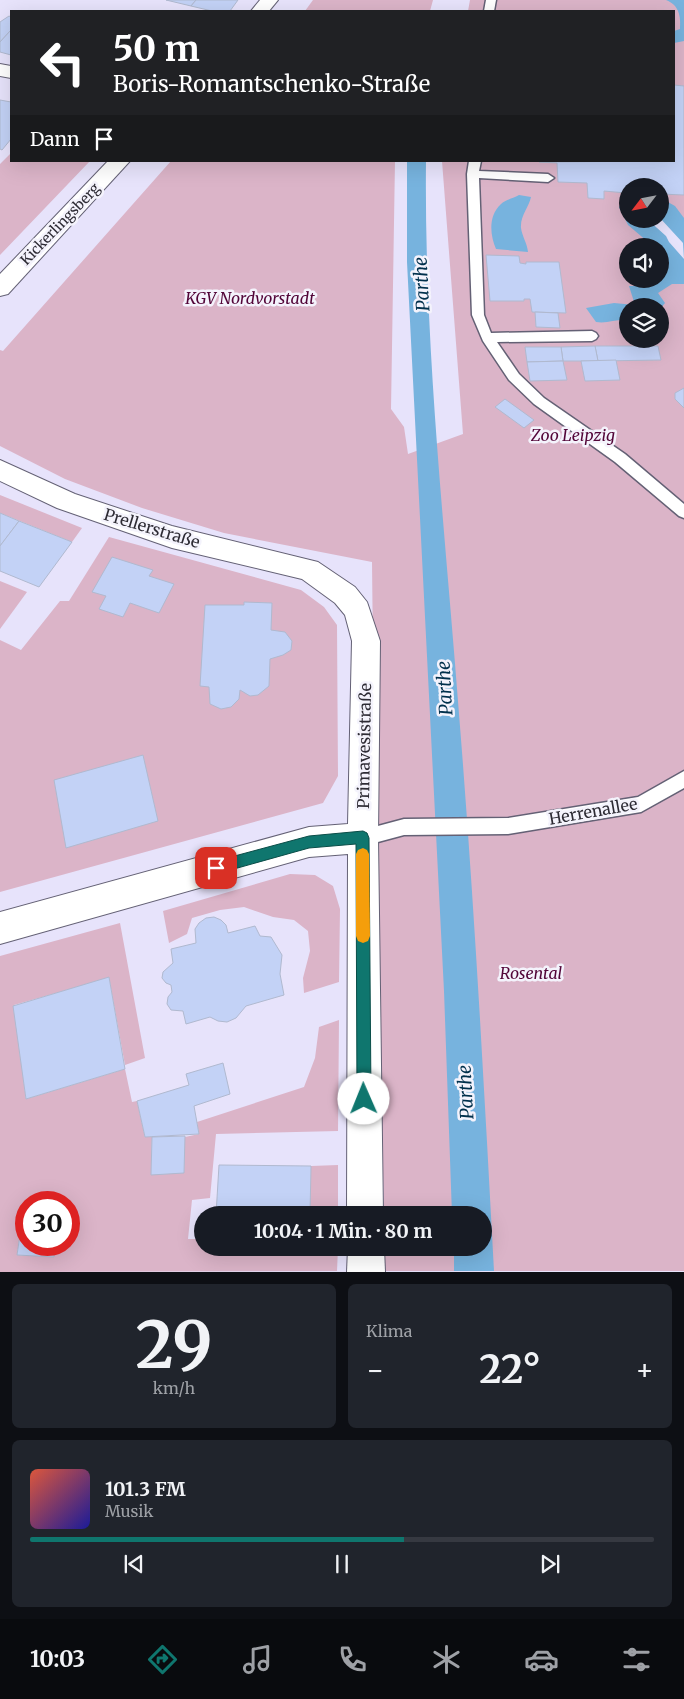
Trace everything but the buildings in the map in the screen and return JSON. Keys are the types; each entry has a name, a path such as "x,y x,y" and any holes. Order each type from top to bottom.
{"street":[{"path":"261,10 269,0"},
{"name":"Kickerlingsberg","path":"0,288 119,162"},
{"name":"Prellerstraße","path":"0,470 66,501 172,537 310,570"},
{"name":"Primavesistraße","path":"310,570 345,595 357,610 366,641 363,838 365,1206"},
{"path":"0,928 309,842 363,838"},
{"path":"366,1256 366,1272"}],"lane":[{"path":"548,178 474,168 478,315 487,338 514,377 539,401 620,458 684,512"},
{"path":"487,338 592,336"},
{"name":"Herrenallee","path":"363,838 404,827 496,826 641,804 684,779"}],"green space":[{"path":"313,0 433,0 430,10 306,10"},
{"path":"470,0 684,0 684,1271 385,1271 385,1256 492,1256 492,1206 384,1206 375,837 372,562 224,533 142,508 65,479 0,446 0,350 3,351 170,162 395,162 391,409 404,427 408,454 463,434 442,162 675,162 675,10 468,10"},
{"path":"10,154 10,162 89,162 0,255 0,164"},
{"path":"0,495 82,528 72,542 0,513"},
{"path":"109,537 301,590 324,607 337,625 338,776 323,803 0,892 0,640 21,650 60,601 69,601"},
{"path":"0,581 27,592 0,629"},
{"path":"290,874 315,875 333,886 340,909 339,982 304,993 303,978 310,951 308,931 294,920 273,917 244,907 220,910 192,918 187,934 169,943 163,911"},
{"path":"120,923 145,1058 125,1065 109,978 14,1005 26,1099 125,1069 132,1102 137,1101 145,1137 152,1137 151,1175 185,1137 199,1134 197,1122 304,1087 315,1058 319,1027 339,1020 338,1131 216,1134 210,1198 192,1200 188,1239 194,1239 194,1256 338,1256 337,1271 0,1272 0,956"},
{"path":"338,1165 338,1206 310,1206 311,1166"}],"water":[{"path":"666,0 684,0 684,41 675,43 675,31 680,29 680,20 676,8"},
{"name":"Parthe","path":"407,162 426,162 428,299 436,438 469,853 490,1206 452,1206 444,991 407,262"},
{"path":"519,195 531,197 521,224 528,252 496,249 492,238 491,226 494,214 503,203"},
{"path":"669,203 675,206 684,218 684,284 672,284 669,286 669,238 643,238 632,228 669,228"},
{"path":"630,288 666,288 658,293 662,298 633,298"},
{"path":"619,303 619,320 596,322 586,308"},
{"path":"492,1236 494,1271 454,1271 454,1256 492,1256"}],"pier":[{"path":"657,228 669,228 683,243 684,259 669,242 669,238"}],"slow traffic":[{"path":"363,854 363,936"}],"route":[{"path":"216,868 309,842 363,838 364,1099"}],"park label":[{"name":"KGV Nordvorstadt","path":"250,298"},
{"name":"Zoo Leipzig","path":"573,435"},
{"name":"Rosental","path":"531,973"}]}
